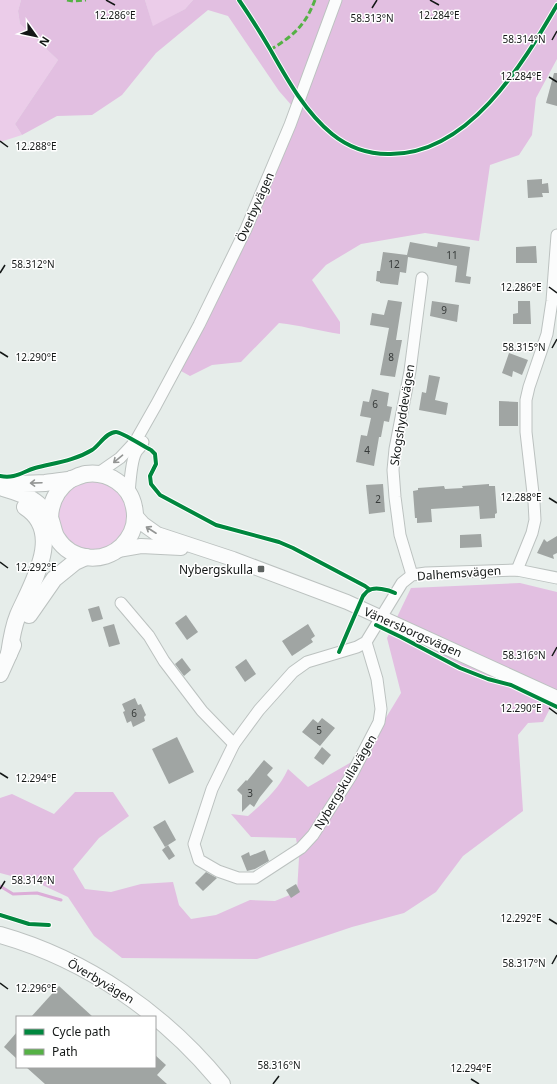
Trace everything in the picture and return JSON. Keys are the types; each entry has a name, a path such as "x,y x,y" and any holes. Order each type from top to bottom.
{"main road":[{"path":"0,483 45,483 71,479 85,474 104,475 115,480 129,494 135,515 130,534 118,550"},
{"path":"29,615 51,559 52,526 50,511 55,496 64,484 71,479"},
{"name":"Vänersborgsvägen","path":"0,487 25,496 37,503 52,526 60,543 79,556 102,557 118,550"},
{"path":"0,495 14,501 34,514 44,535 40,564 13,629 9,654"},
{"path":"0,674 29,615 54,579 66,568 86,557"},
{"name":"Överbyvägen","path":"0,935 44,949 62,958 105,981 154,1016"},
{"name":"Överbyvägen","path":"156,1017 176,1034 208,1067 222,1084"}],"street":[{"name":"Överbyvägen","path":"97,474 120,458 135,442 199,325 246,229 290,126 336,0"},
{"path":"517,570 532,533 535,520 526,432 526,400 547,334 552,301 557,235"},
{"name":"Skogshyddevägen","path":"412,575 400,535 393,470 395,449 410,371 422,278"},
{"name":"Överbyvägen","path":"129,494 131,470 136,451 142,446 156,406"},
{"name":"Vänersborgsvägen","path":"135,515 143,524 157,534 185,542 310,587 381,617 557,698"},
{"name":"Vänersborgsvägen","path":"118,550 141,546 199,548"},
{"name":"Dalhemsvägen","path":"381,617 402,583 412,575 426,573 517,570 557,578"},
{"path":"121,603 149,636 164,661 202,711 234,744"},
{"path":"366,642 381,617"},
{"name":"Nybergskullavägen","path":"366,642 377,679 381,709 379,722 351,776 313,835 301,848 255,878 238,878 199,860 194,844 212,790 234,744 259,710 293,672 307,662 357,647 366,642"}],"shaded area":[{"path":"0,0 21,0 18,11 20,24 58,60 15,124 22,135 0,142"},
{"path":"21,0 145,0 153,26 185,9 193,0 557,0 557,59 536,98 532,135 519,155 490,165 479,241 425,233 361,244 326,265 312,280 340,322 340,334 279,323 241,362 212,365 190,376 181,371 216,302 300,115 279,91 228,16 208,10 156,53 122,95 92,115 57,116 22,135 15,124 58,60 20,24 18,11"},
{"path":"145,0 193,0 185,9 153,27"},
{"path":"85,479 108,482 125,498 129,522 117,543 95,552 72,545 58,526 58,502 64,491"},
{"path":"520,583 557,592 557,695 543,722 528,723 518,735 523,811 463,856 436,892 404,913 352,927 257,959 122,958 94,936 68,897 38,883 0,873 0,798 12,794 54,814 75,792 113,792 129,816 99,838 73,869 85,889 111,892 141,884 173,882 179,905 191,919 216,915 250,900 275,901 297,892 299,858 296,838 251,837 231,814 248,816 276,789 288,769 308,787 355,760 384,721 401,693 387,638 411,588"}],"building":[{"path":"554,73 557,73 557,106 546,103"},
{"path":"542,179 542,184 548,183 549,193 542,193 543,197 528,198 527,180"},
{"path":"410,242 437,247 438,242 470,247 466,276 471,277 470,284 455,282 457,266 408,257 406,273 400,272 398,285 380,283 376,281 377,271 380,271 383,252 407,255"},
{"path":"536,246 537,263 516,263 516,247"},
{"path":"388,300 402,302 396,340 402,340 395,377 380,375 389,328 370,325 372,313 384,315"},
{"path":"432,301 459,305 457,322 430,316"},
{"path":"518,301 530,301 531,324 513,324 513,314 518,313"},
{"path":"509,353 528,360 522,375 513,371 512,377 502,373"},
{"path":"429,375 440,377 435,400 448,403 446,415 419,410 422,392 426,393"},
{"path":"372,389 389,393 387,406 392,407 389,422 384,421 381,437 379,437 374,466 356,462 361,435 367,436 371,418 360,416 363,401 369,402"},
{"path":"499,401 518,402 518,426 499,426"},
{"path":"383,484 385,512 369,514 366,485"},
{"path":"489,484 489,486 495,486 497,513 495,514 495,518 480,519 479,506 431,509 432,522 417,523 417,518 415,518 413,491 418,490 418,488 444,486 445,489 463,488 462,486"},
{"path":"481,534 482,547 460,548 460,535"},
{"path":"557,536 557,553 553,555 554,559 537,553 544,539 547,542"},
{"path":"99,606 103,619 92,622 88,609"},
{"path":"186,615 198,632 187,640 175,623"},
{"path":"114,624 120,644 109,647 103,627"},
{"path":"308,624 315,636 311,639 313,642 292,656 282,641"},
{"path":"182,658 191,670 184,676 175,664"},
{"path":"246,659 256,674 245,682 235,667"},
{"path":"135,698 138,705 141,704 146,715 144,717 145,721 133,727 131,721 127,723 122,704"},
{"path":"322,718 335,728 320,746 302,732 313,719 318,723"},
{"path":"177,737 194,772 169,784 152,749"},
{"path":"322,747 331,755 323,765 314,758"},
{"path":"264,760 273,768 267,775 273,781 254,807 250,804 242,812 242,795 237,790 246,780 247,781"},
{"path":"165,820 176,840 165,847 153,827"},
{"path":"168,845 175,856 169,860 162,850"},
{"path":"265,850 269,861 255,869 247,871 241,856 249,852 250,856"},
{"path":"206,872 217,878 203,891 195,883"},
{"path":"296,884 300,892 291,898 286,890"},
{"path":"59,986 92,1016 32,1016"},
{"path":"16,1033 16,1058 4,1047"},
{"path":"156,1056 166,1065 157,1075 167,1084 45,1084 27,1068 156,1068"}],"waterway":[{"path":"0,886 13,894 37,893 61,900"}],"marked path":[{"path":"67,0 86,0"},
{"path":"270,50 297,30 307,17 315,0"}],"cycle path":[{"path":"239,0 259,30 297,94 313,116 332,134 345,143 358,149 381,154 417,151 443,140 467,124 489,103 509,79 527,54 557,5"},
{"path":"0,476 10,477 35,468 78,457 95,448 109,434 116,432 128,437 151,450 155,454 156,464 150,476 151,484 160,495 216,525 279,542 293,548 369,589"},
{"path":"339,652 366,592 378,589 395,593"},
{"path":"376,625 460,668 488,679 511,685 557,707"},
{"path":"0,915 29,924 49,925"}],"place":[{"name":"Nybergskulla","path":"261,569"}]}
